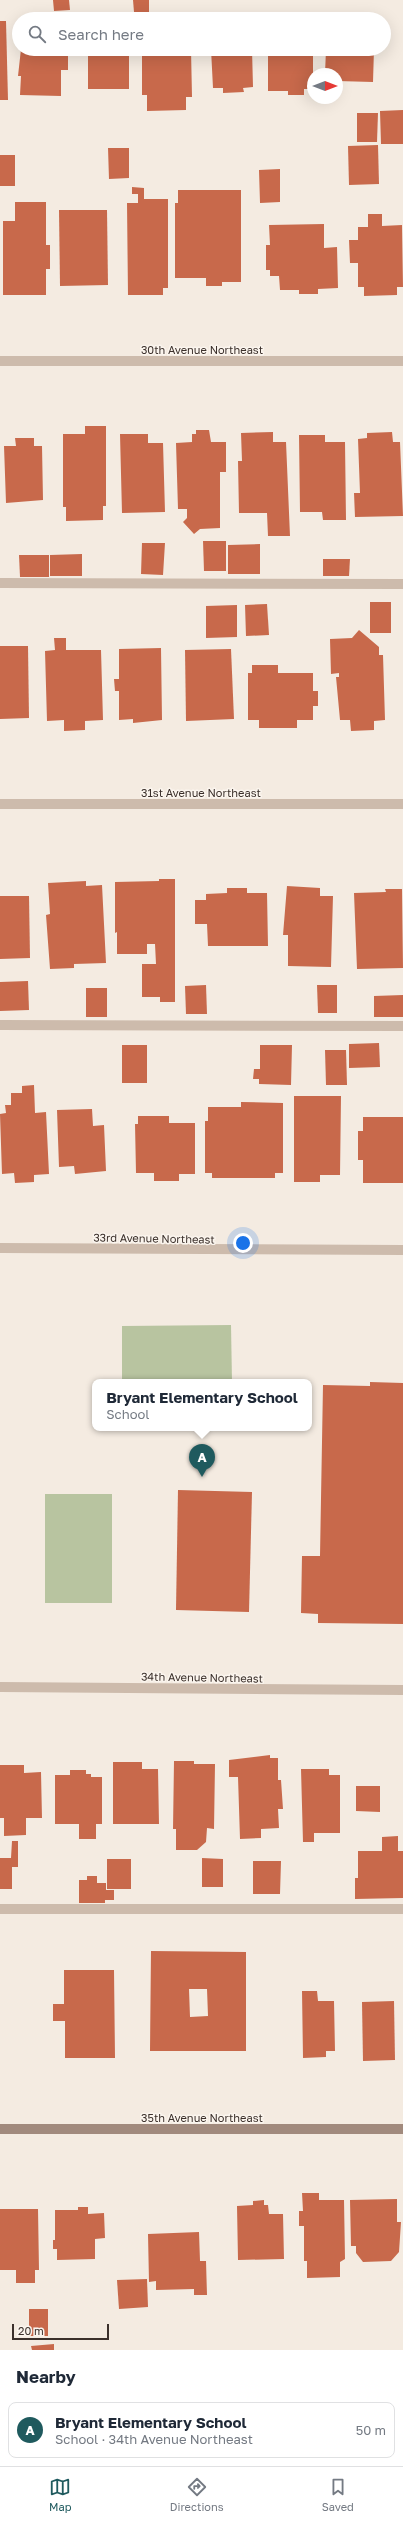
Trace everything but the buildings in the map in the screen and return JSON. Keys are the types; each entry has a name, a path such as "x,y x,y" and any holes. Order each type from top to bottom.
{"main road":[{"name":"35th Avenue Northeast","path":"0,2129 403,2129"}],"street":[{"name":"30th Avenue Northeast","path":"0,361 403,361"},
{"path":"0,583 403,584"},
{"name":"31st Avenue Northeast","path":"0,804 403,804"},
{"path":"0,1025 403,1026"},
{"name":"33rd Avenue Northeast","path":"0,1248 403,1250"},
{"name":"34th Avenue Northeast","path":"0,1687 403,1690"},
{"path":"0,1909 403,1910"}],"green space":[{"path":"231,1325 232,1379 122,1379 122,1326"},
{"path":"45,1494 112,1494 112,1603 45,1603"}],"place":[{"name":"Bryant Elementary School","path":"202,1477"}]}
